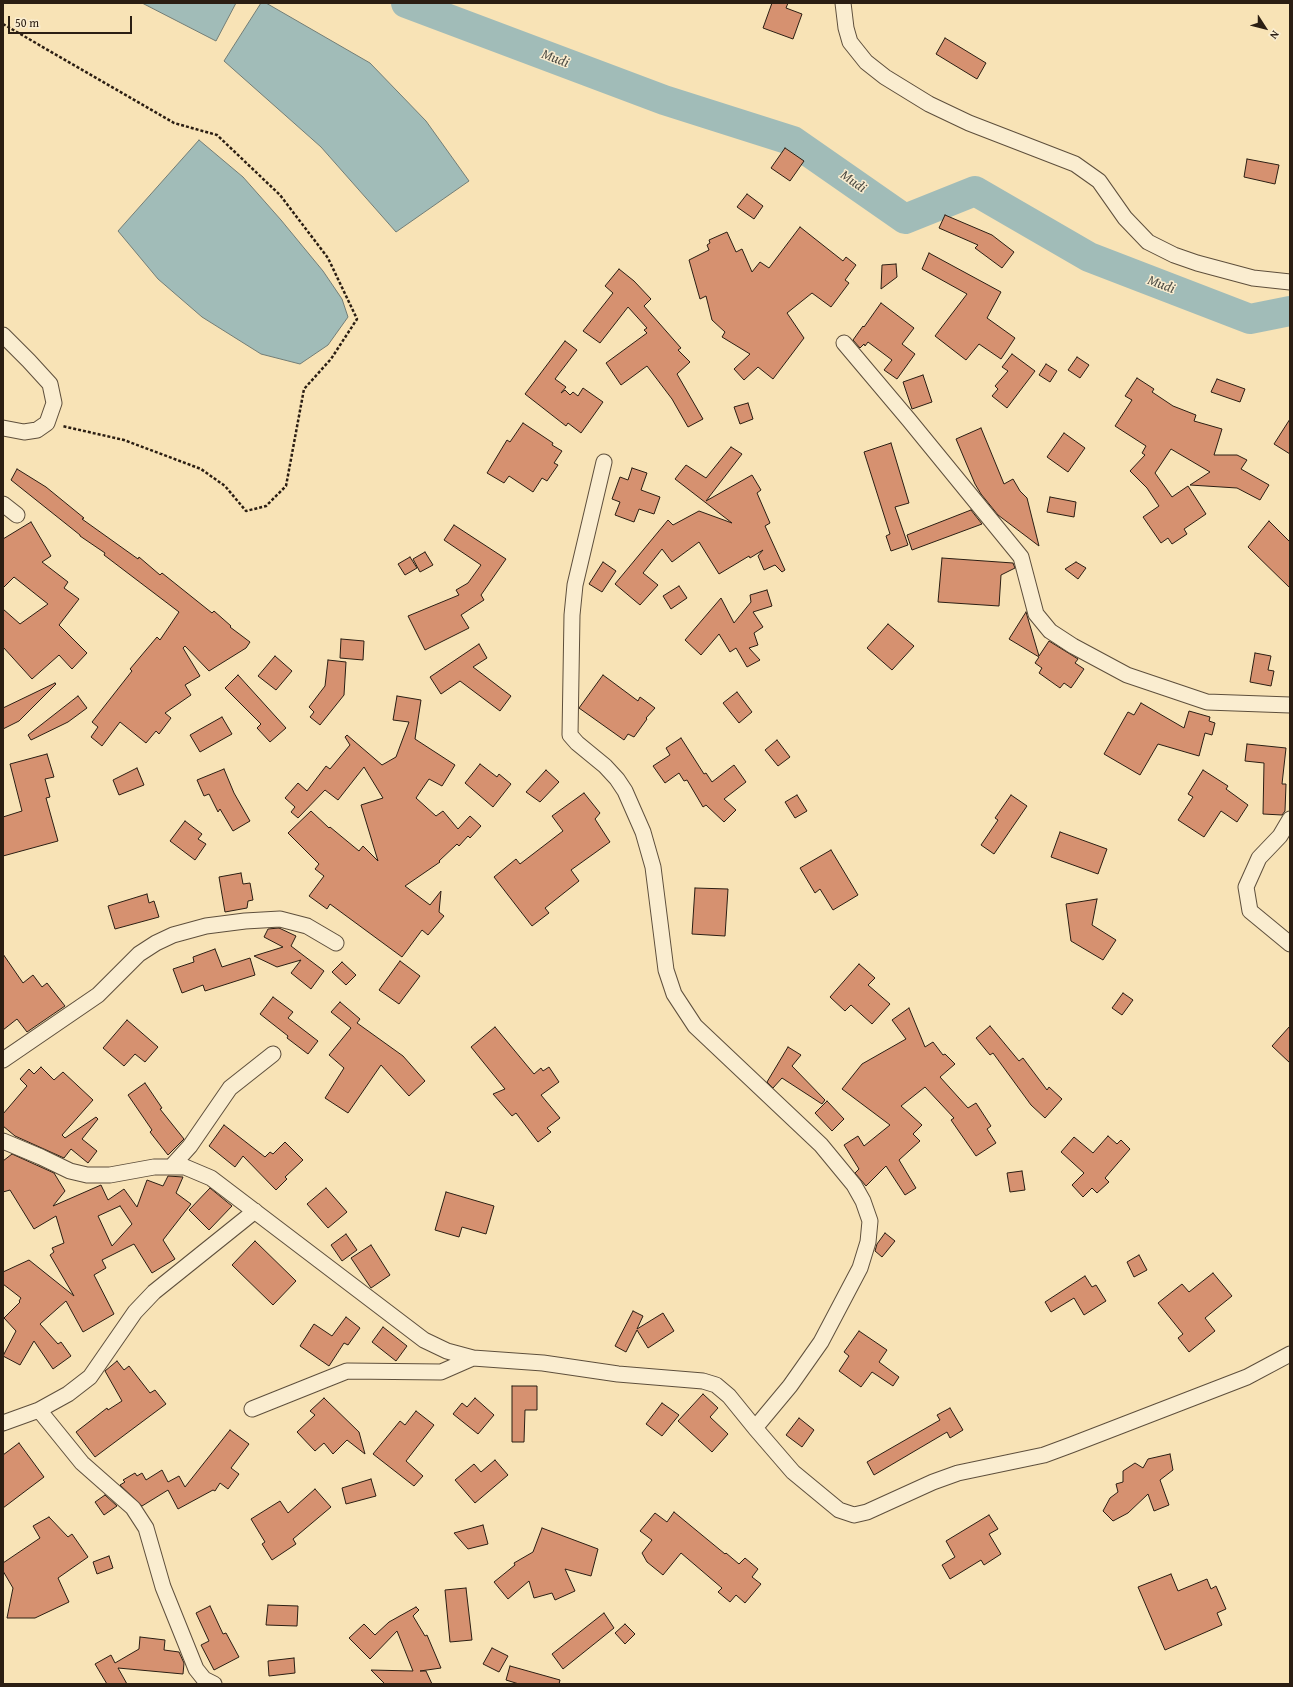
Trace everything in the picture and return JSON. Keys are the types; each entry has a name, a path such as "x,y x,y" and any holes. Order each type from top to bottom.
{"street":[{"path":"843,3 846,28 850,42 866,62 884,77 929,104 969,123 1075,164 1099,181 1125,218 1148,242 1174,255 1197,263 1253,278 1290,282"},
{"path":"3,334 50,384 54,403 48,423 37,430 24,432 3,428"},
{"path":"844,343 909,420 1020,557 1036,614 1050,631 1073,646 1127,675 1206,702 1290,705"},
{"path":"604,462 575,585 572,615 570,735 576,743 605,766 618,779 625,791 643,832 653,867 666,970 674,994 695,1026 821,1146 854,1185 864,1201 870,1221 868,1242 860,1268 821,1342 790,1386 755,1428"},
{"path":"3,504 17,515"},
{"path":"1290,819 1280,836 1259,858 1246,887 1250,911 1290,944"},
{"path":"3,1060 98,995 139,954 156,943 173,935 206,926 244,921 280,919 307,926 336,943"},
{"path":"171,1167 190,1146 230,1088 273,1054"},
{"path":"3,1141 41,1157 70,1172 87,1175 110,1175 154,1167 185,1167 211,1178 424,1340 447,1351 472,1358 543,1362 618,1374 704,1381 716,1385 729,1396 794,1472 839,1510 854,1515 867,1512 933,1482 958,1473 1044,1455 1065,1448 1247,1377 1290,1354"},
{"path":"3,1423 39,1410 68,1394 90,1377 135,1312 154,1292 255,1211"},
{"path":"252,1409 347,1371 441,1372 472,1358"},
{"path":"39,1410 82,1463 133,1508 146,1528 163,1587 196,1669 204,1679 214,1684"}],"path":[{"path":"3,24 174,123 217,135 280,195 328,258 357,319 331,359 304,389 286,486 266,506 246,511 225,486 201,469 124,440 48,423"}],"water":[{"path":"142,3 236,3 216,41"},
{"path":"261,3 266,3 370,63 426,121 469,181 396,232 321,147 224,61"},
{"path":"199,140 243,177 323,271 342,299 348,317 328,345 300,364 261,354 202,317 158,279 118,231"}],"building":[{"path":"772,3 788,3 786,8 802,14 793,39 763,28"},
{"path":"945,38 986,63 977,79 936,54"},
{"path":"785,148 804,161 790,181 771,168"},
{"path":"1247,159 1279,165 1275,184 1244,177"},
{"path":"747,194 763,206 754,219 737,207"},
{"path":"945,215 992,235 1014,252 1002,268 975,248 978,245 939,228"},
{"path":"800,227 843,261 846,257 856,265 845,280 849,283 831,307 812,293 787,313 804,338 773,379 758,367 744,380 734,369 750,354 722,337 725,332 712,320 706,296 700,299 689,260 709,250 707,245 710,243 709,240 727,232 736,252 742,249 752,272 760,262 769,268"},
{"path":"929,253 1001,292 987,318 1015,338 1001,359 979,344 966,360 935,336 967,294 922,269"},
{"path":"896,264 897,277 881,289 882,265"},
{"path":"619,269 634,281 651,299 644,306 681,348 678,350 690,362 677,374 703,419 688,427 672,399 647,366 621,385 606,363 647,333 644,330 647,328 628,307 600,343 583,331 613,293 605,286"},
{"path":"881,303 914,328 902,344 915,354 897,379 884,370 892,360 868,342 865,346 864,344 860,348 853,340"},
{"path":"565,341 577,350 555,379 566,387 561,393 565,390 570,395 573,392 578,396 583,388 603,402 581,433 568,423 566,426 525,394"},
{"path":"1012,354 1035,371 1007,408 992,396 998,389 995,386 1008,371 1002,367"},
{"path":"1077,357 1089,365 1080,378 1068,370"},
{"path":"1046,364 1057,371 1050,382 1039,375"},
{"path":"923,375 932,402 912,409 903,382"},
{"path":"1137,378 1154,389 1152,392 1173,406 1196,415 1194,421 1222,429 1214,455 1237,455 1247,460 1241,469 1269,485 1260,500 1237,488 1190,485 1210,472 1171,449 1155,473 1172,497 1188,486 1206,514 1184,529 1187,534 1172,544 1168,538 1161,543 1143,517 1159,506 1147,488 1130,471 1145,455 1142,453 1146,446 1115,426 1132,400 1125,396"},
{"path":"1217,379 1245,389 1240,402 1211,392"},
{"path":"748,403 753,419 740,424 734,407"},
{"path":"1290,419 1290,454 1274,444"},
{"path":"523,423 553,443 552,445 562,451 554,463 558,465 547,481 542,478 533,492 509,476 504,483 487,473 507,440 510,442"},
{"path":"981,428 1004,484 1013,479 1020,491 1027,498 1039,546 998,515 975,484 956,439"},
{"path":"1064,433 1085,448 1068,472 1047,457"},
{"path":"891,443 909,503 895,507 908,545 891,551 886,536 890,534 864,452"},
{"path":"731,447 742,454 706,501 752,475 761,490 757,493 770,523 765,526 785,570 782,572 775,565 764,570 758,556 763,550 750,558 749,556 719,574 699,542 672,562 662,549 643,573 658,585 640,605 615,584 668,520 673,525 699,511 732,523 675,479 686,465 706,478"},
{"path":"632,468 647,473 641,490 660,497 654,514 639,509 634,522 615,515 620,502 612,499 620,477 628,480"},
{"path":"17,469 46,487 84,518 82,519 138,559 139,557 160,575 162,573 212,613 214,611 231,626 230,627 250,642 246,648 209,671 185,646 183,648 200,676 185,685 191,695 165,713 171,718 159,734 156,731 146,743 120,722 102,746 91,737 98,727 92,722 132,671 130,669 157,637 160,640 179,612 104,555 105,553 80,536 11,480"},
{"path":"1050,497 1076,502 1074,517 1047,512"},
{"path":"971,510 982,524 912,550 907,535"},
{"path":"1269,521 1290,542 1290,588 1248,547"},
{"path":"31,522 51,556 42,562 68,582 64,588 79,599 59,625 87,653 72,669 59,655 32,679 3,647 3,609 20,624 48,604 14,577 3,588 3,539"},
{"path":"454,525 506,559 481,595 484,600 461,615 469,628 425,650 408,616 459,595 456,590 468,583 481,565 444,540"},
{"path":"425,552 433,565 420,572 413,559"},
{"path":"410,557 417,568 405,575 398,564"},
{"path":"942,558 1013,563 1015,568 1001,575 999,606 938,602"},
{"path":"603,562 616,571 602,592 589,584"},
{"path":"1076,562 1086,568 1078,579 1065,569"},
{"path":"679,586 687,598 671,609 663,596"},
{"path":"767,590 772,606 753,612 763,627 754,633 758,645 749,648 760,660 747,667 736,648 730,652 719,634 701,655 685,640 721,598 734,623 751,602 750,595"},
{"path":"1026,612 1039,656 1049,641 1078,659 1075,663 1084,669 1071,688 1064,683 1060,688 1039,673 1042,668 1035,663 1039,657 1009,639"},
{"path":"888,624 914,646 892,670 867,648"},
{"path":"341,639 364,641 363,660 340,658"},
{"path":"479,644 487,658 473,667 511,696 500,711 460,681 441,694 430,677"},
{"path":"1255,653 1271,656 1268,670 1274,671 1271,686 1250,682"},
{"path":"275,656 292,671 276,690 258,676"},
{"path":"328,660 346,662 344,695 320,725 310,717 314,712 309,707 325,686"},
{"path":"238,675 286,728 270,742 257,728 261,724 225,688"},
{"path":"603,675 638,701 640,697 655,708 646,718 647,719 634,737 628,734 624,740 579,708"},
{"path":"55,683 56,684 19,721 3,729 3,708"},
{"path":"737,692 752,712 739,723 723,703"},
{"path":"78,696 87,708 68,722 31,740 28,735"},
{"path":"397,696 421,700 415,739 455,765 442,786 429,779 416,798 436,816 443,811 458,829 470,816 481,826 470,838 468,836 459,846 457,844 439,861 440,862 405,886 430,905 441,891 439,912 444,916 428,935 422,930 402,957 330,904 327,909 309,896 324,876 315,869 319,864 288,833 311,811 329,828 330,827 359,851 363,846 378,861 361,805 383,798 364,767 338,800 325,790 298,818 291,812 295,807 285,798 298,783 307,791 326,766 330,769 350,745 345,737 347,735 382,765 396,757 409,722 393,720"},
{"path":"1141,703 1184,728 1189,711 1210,717 1209,721 1215,723 1212,735 1205,733 1199,756 1158,744 1140,775 1104,754 1128,712 1134,715"},
{"path":"222,717 232,734 200,752 190,735"},
{"path":"681,738 704,774 706,773 712,782 734,765 746,782 724,799 736,810 724,822 706,805 703,807 687,780 684,781 679,773 665,783 653,766 670,755 666,748"},
{"path":"777,740 790,757 778,766 765,750"},
{"path":"1247,744 1286,748 1282,784 1286,784 1285,811 1282,815 1263,814 1264,763 1245,761"},
{"path":"47,754 54,777 45,779 50,797 46,798 58,841 3,856 3,817 22,811 10,764"},
{"path":"480,764 497,777 499,774 511,784 493,807 465,783"},
{"path":"137,768 144,785 119,795 113,780"},
{"path":"224,769 234,793 250,821 233,831 220,809 218,812 209,794 204,796 197,780"},
{"path":"546,770 559,782 540,802 526,792"},
{"path":"1203,770 1228,786 1226,789 1248,805 1237,822 1221,811 1204,837 1178,820 1193,797 1188,794"},
{"path":"584,793 600,813 595,819 610,842 571,870 579,881 545,908 549,913 532,926 494,877 516,859 520,864 563,831 552,816"},
{"path":"797,795 807,811 795,818 785,802"},
{"path":"1011,795 1027,806 994,854 981,845 998,820 995,818"},
{"path":"185,821 202,834 198,839 206,844 195,860 170,841"},
{"path":"1060,832 1107,849 1098,874 1051,857"},
{"path":"831,850 858,895 833,910 820,889 815,893 800,868"},
{"path":"241,873 243,884 250,883 253,900 248,901 247,908 225,912 219,877"},
{"path":"695,888 728,889 725,936 692,934"},
{"path":"147,894 149,903 154,901 159,917 115,929 108,906"},
{"path":"1097,899 1092,925 1116,940 1103,960 1071,941 1066,904"},
{"path":"279,928 296,936 291,946 324,971 311,989 291,973 301,960 277,967 254,956 283,947 264,937 268,929"},
{"path":"215,949 222,967 250,958 255,975 205,991 203,985 182,993 173,969 194,962 193,957"},
{"path":"3,954 23,983 33,975 42,987 47,983 65,1006 27,1032 17,1019 3,1030"},
{"path":"400,961 420,976 399,1004 379,990"},
{"path":"342,962 356,975 346,985 332,972"},
{"path":"859,964 875,978 868,985 890,1004 872,1024 851,1005 845,1011 830,997"},
{"path":"1123,993 1133,1000 1122,1015 1112,1008"},
{"path":"273,997 293,1012 288,1018 318,1041 308,1054 260,1014"},
{"path":"340,1002 360,1019 357,1023 403,1056 425,1081 409,1096 381,1065 348,1113 325,1098 344,1068 329,1055 351,1028 331,1012"},
{"path":"909,1008 925,1047 933,1042 943,1055 945,1054 955,1064 940,1077 968,1108 976,1103 991,1126 987,1129 996,1143 976,1156 951,1120 954,1118 925,1087 901,1106 922,1125 913,1134 920,1141 899,1160 916,1188 905,1195 886,1166 866,1186 855,1173 859,1169 844,1145 858,1136 864,1146 890,1125 842,1089 862,1064 906,1039 892,1020"},
{"path":"127,1020 158,1047 145,1062 135,1054 124,1066 103,1048"},
{"path":"990,1026 1019,1061 1023,1058 1047,1090 1049,1087 1062,1099 1045,1118 1031,1105 993,1053 990,1055 976,1038"},
{"path":"1290,1026 1290,1063 1272,1046"},
{"path":"495,1027 534,1074 541,1068 543,1071 549,1067 559,1082 541,1095 560,1118 547,1128 551,1132 538,1142 516,1113 512,1116 493,1094 505,1089 471,1047"},
{"path":"788,1047 801,1055 792,1066 825,1100 822,1104 782,1078 773,1088 767,1082"},
{"path":"41,1067 54,1080 63,1072 93,1100 62,1135 65,1138 96,1117 98,1119 82,1139 97,1151 88,1163 71,1149 64,1158 15,1136 3,1126 3,1114 27,1086 20,1079 29,1069 34,1074"},
{"path":"145,1083 162,1108 160,1109 184,1139 168,1155 150,1132 152,1130 128,1095"},
{"path":"827,1101 844,1119 832,1131 815,1113"},
{"path":"224,1125 265,1157 270,1152 273,1154 285,1142 303,1160 285,1177 287,1179 276,1190 243,1156 235,1167 209,1146"},
{"path":"1108,1136 1117,1144 1121,1140 1130,1149 1105,1178 1109,1182 1097,1193 1092,1188 1083,1197 1072,1185 1084,1173 1061,1152 1074,1137 1093,1153"},
{"path":"12,1154 54,1173 65,1191 53,1206 101,1185 108,1200 124,1189 137,1207 147,1180 163,1186 168,1176 183,1177 176,1193 191,1204 163,1240 175,1259 152,1273 134,1244 102,1260 106,1268 94,1275 114,1314 83,1332 66,1301 40,1324 58,1344 61,1342 71,1356 53,1369 34,1341 20,1365 3,1356 16,1331 4,1318 20,1302 19,1301 21,1298 3,1284 3,1272 29,1260 74,1296 50,1255 54,1252 52,1248 64,1243 56,1216 34,1229 10,1190 3,1192 3,1161","holes":["120,1206 132,1224 112,1246 98,1216"]},
{"path":"1022,1171 1025,1190 1010,1192 1007,1173"},
{"path":"210,1188 232,1206 209,1230 189,1210"},
{"path":"326,1188 347,1212 328,1228 307,1204"},
{"path":"446,1192 494,1206 486,1234 462,1227 459,1237 435,1230"},
{"path":"885,1233 895,1241 882,1257 875,1251 877,1244"},
{"path":"346,1234 357,1250 342,1261 331,1245"},
{"path":"255,1241 296,1281 273,1305 232,1265"},
{"path":"371,1245 390,1275 371,1288 351,1258"},
{"path":"1139,1255 1147,1270 1134,1277 1127,1262"},
{"path":"1213,1273 1232,1296 1205,1318 1215,1331 1189,1352 1178,1338 1183,1334 1158,1303 1182,1284 1189,1292"},
{"path":"1085,1276 1092,1287 1096,1285 1106,1301 1084,1315 1074,1298 1051,1312 1045,1302"},
{"path":"633,1311 643,1316 637,1329 663,1313 674,1331 648,1348 637,1330 626,1352 615,1346"},
{"path":"346,1317 360,1328 348,1345 344,1343 329,1366 300,1346 314,1324 332,1336"},
{"path":"383,1327 407,1346 396,1361 372,1342"},
{"path":"859,1331 887,1350 879,1362 899,1377 893,1386 872,1372 861,1387 839,1371 849,1356 844,1352"},
{"path":"117,1361 124,1370 129,1366 150,1393 155,1390 166,1404 95,1457 76,1432 107,1408 108,1410 122,1401 105,1371"},
{"path":"512,1386 537,1386 537,1410 525,1410 524,1442 512,1442"},
{"path":"703,1394 718,1408 710,1417 728,1434 712,1452 678,1421"},
{"path":"324,1398 359,1432 365,1454 347,1440 333,1454 324,1443 315,1451 297,1432 315,1415 310,1411"},
{"path":"475,1398 494,1415 478,1434 453,1414 462,1403 467,1407"},
{"path":"662,1403 679,1415 662,1436 646,1424"},
{"path":"950,1408 963,1430 950,1438 947,1432 874,1475 867,1462 940,1420 937,1415"},
{"path":"416,1411 434,1425 406,1461 423,1476 414,1486 373,1454 400,1421 405,1425"},
{"path":"799,1418 814,1430 802,1447 786,1435"},
{"path":"230,1430 249,1444 231,1468 239,1474 228,1489 220,1483 215,1491 213,1490 178,1509 168,1490 142,1506 120,1485 125,1482 123,1480 135,1473 137,1476 142,1473 146,1480 162,1470 168,1482 179,1476 185,1487"},
{"path":"19,1443 44,1477 3,1508 3,1455"},
{"path":"1170,1454 1173,1470 1160,1480 1169,1505 1154,1511 1148,1494 1128,1513 1113,1521 1103,1511 1110,1498 1118,1492 1116,1484 1123,1482 1123,1471 1135,1463 1143,1468 1148,1459"},
{"path":"495,1460 508,1475 475,1503 455,1480 474,1464 481,1472"},
{"path":"371,1479 376,1496 346,1504 342,1488"},
{"path":"315,1489 331,1507 293,1539 296,1544 272,1560 262,1544 265,1542 251,1519 280,1501 288,1513"},
{"path":"105,1495 117,1506 104,1515 95,1502"},
{"path":"674,1512 739,1564 745,1558 758,1569 752,1577 761,1584 745,1603 736,1595 730,1602 718,1592 722,1588 681,1553 663,1575 647,1562 642,1553 652,1540 640,1531 655,1513 667,1522"},
{"path":"989,1515 998,1529 989,1534 1001,1554 984,1565 981,1560 950,1579 942,1565 955,1557 946,1541"},
{"path":"49,1517 68,1537 72,1534 88,1557 58,1578 69,1602 35,1618 7,1618 13,1588 3,1571 3,1563 40,1538 33,1526"},
{"path":"483,1525 488,1544 468,1549 454,1533"},
{"path":"542,1528 598,1549 591,1576 565,1569 575,1591 555,1600 552,1593 534,1598 529,1581 508,1599 494,1582 515,1565 514,1563 533,1552"},
{"path":"109,1556 113,1568 97,1574 93,1562"},
{"path":"1171,1574 1178,1591 1207,1579 1211,1589 1216,1586 1226,1609 1217,1613 1222,1625 1165,1650 1138,1587"},
{"path":"466,1588 472,1640 450,1642 445,1590"},
{"path":"268,1605 298,1606 297,1626 266,1625"},
{"path":"210,1606 223,1634 226,1633 239,1657 214,1670 201,1645 209,1641 196,1613"},
{"path":"416,1607 419,1610 413,1616 425,1636 427,1635 441,1668 420,1671 426,1671 432,1684 385,1684 371,1670 413,1671 397,1631 370,1659 349,1638 364,1624 375,1635 389,1622"},
{"path":"604,1613 614,1628 563,1669 552,1654"},
{"path":"625,1624 635,1634 625,1644 615,1633"},
{"path":"140,1637 165,1640 164,1650 179,1652 184,1663 183,1674 118,1668 127,1684 107,1684 95,1664 111,1655 115,1663 139,1649"},
{"path":"492,1648 508,1656 499,1672 483,1664"},
{"path":"294,1658 295,1673 269,1676 268,1661"},
{"path":"510,1666 560,1680 559,1684 519,1684 506,1680"}],"waterway":[{"name":"Mudi","path":"406,3 664,100 793,141 905,219 975,191 1089,257 1250,319 1290,311"}]}
